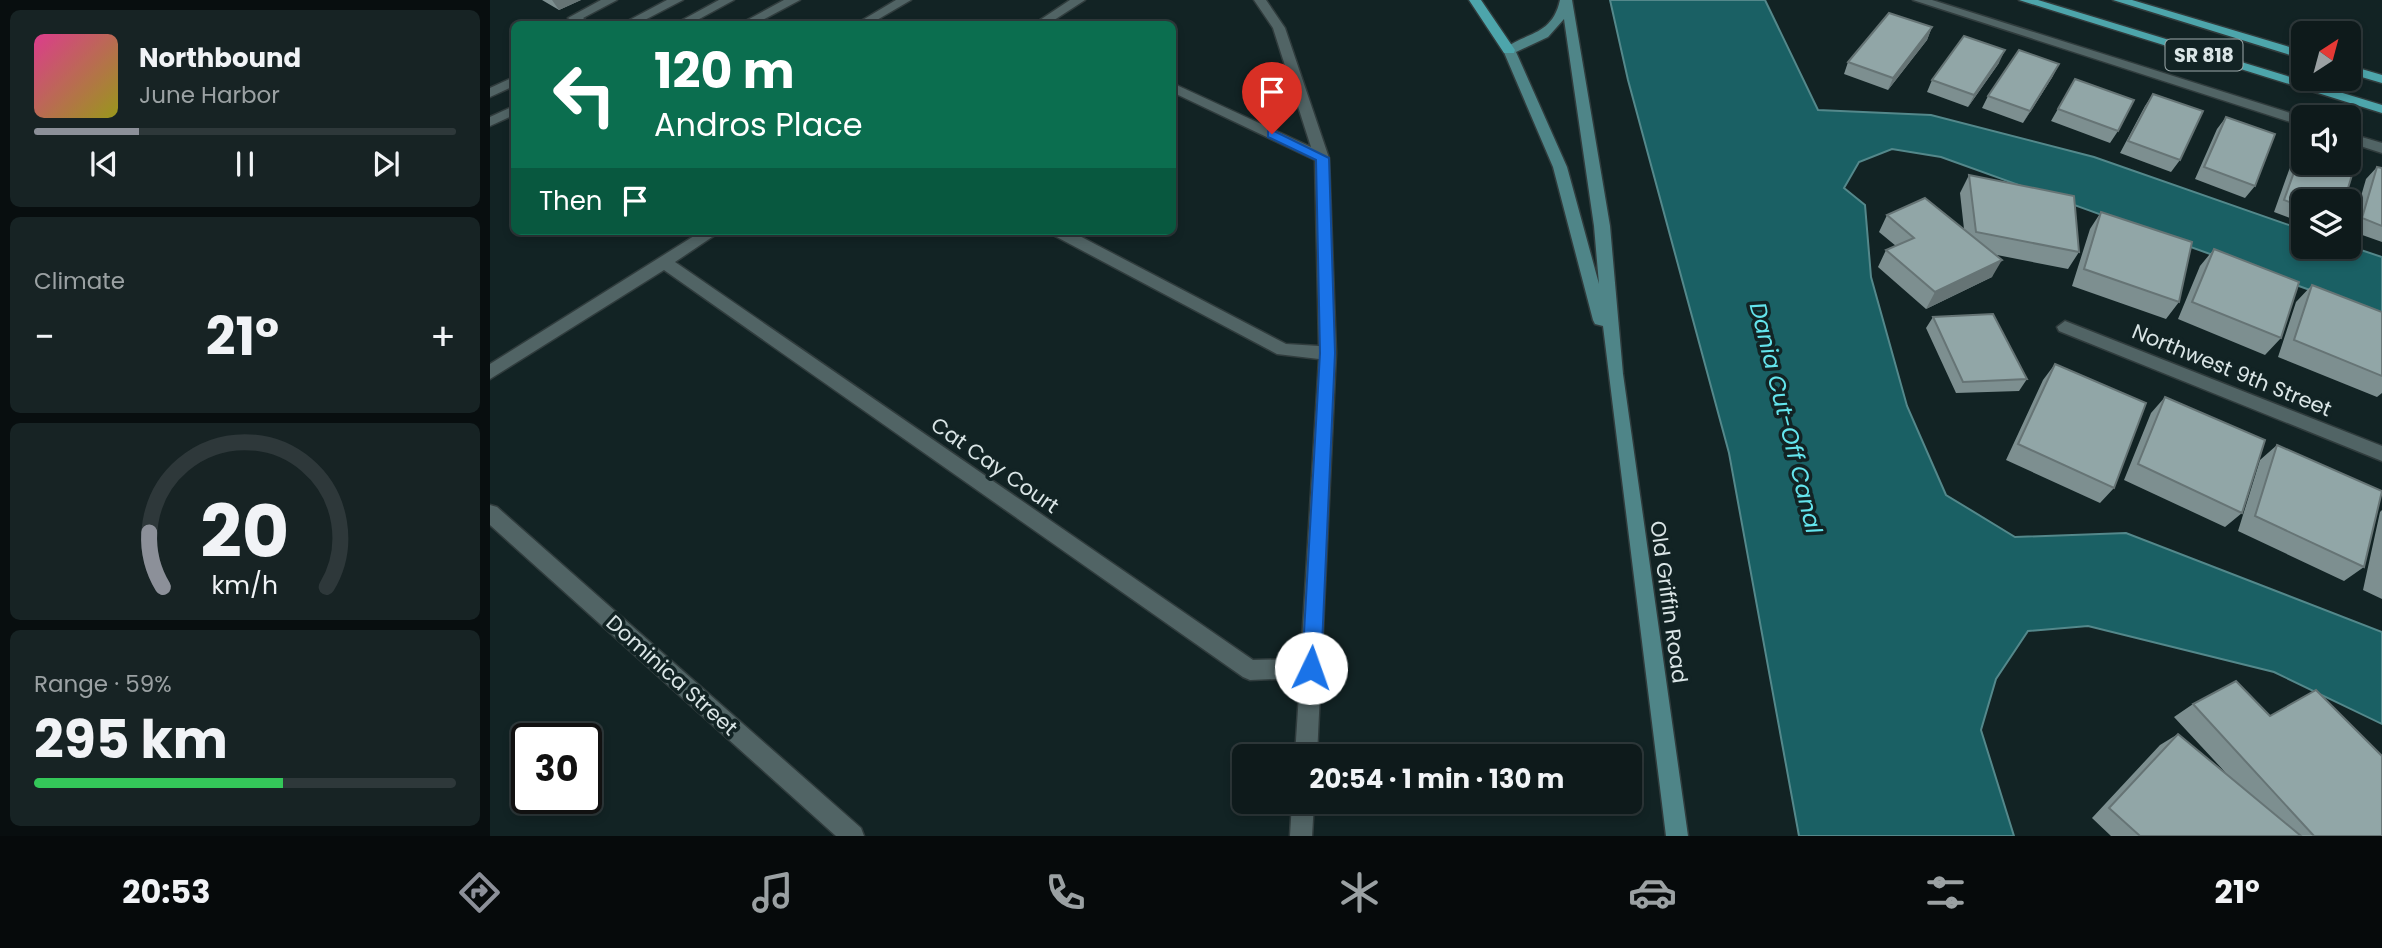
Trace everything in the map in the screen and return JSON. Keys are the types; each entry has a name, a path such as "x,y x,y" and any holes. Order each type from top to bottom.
{"main road":[{"path":"1475,0 1508,50"},
{"name":"SR 818","path":"2025,0 2382,109"},
{"name":"SR 818","path":"2119,0 2291,51"},
{"path":"2361,73 2382,79"}],"street":[{"path":"580,21 575,18 611,0"},
{"path":"634,21 677,0"},
{"path":"687,21 728,0"},
{"path":"752,21 794,0"},
{"path":"867,21 905,0"},
{"path":"1046,21 1079,0"},
{"path":"1260,0 1279,28 1322,158 1328,353 1307,744"},
{"path":"1919,0 2291,118"},
{"path":"1508,50 1546,34 1559,19 1566,2"},
{"name":"Old Griffin Road","path":"1566,2 1575,44 1602,226 1615,374 1677,836"},
{"name":"Old Griffin Road","path":"1508,50 1560,167 1615,374"},
{"path":"490,93 511,82"},
{"path":"1176,89 1322,158"},
{"path":"490,122 511,112"},
{"path":"2361,141 2382,148"},
{"path":"490,372 707,235"},
{"path":"1066,235 1283,349 1328,353"},
{"name":"Cat Cay Court","path":"664,262 1250,670 1311,668"},
{"name":"Northwest 9th Street","path":"2066,327 2382,454"},
{"name":"Dominica Street","path":"490,513 853,836"},
{"path":"1301,836 1302,814"}],"water":[{"name":"Dania Cut-Off Canal","path":"1610,0 1765,0 1818,110 1931,115 2094,157 2291,226 2291,259 2361,259 2361,250 2382,257 2382,316 1941,157 1892,149 1859,162 1844,188 1865,205 1871,277 1907,406 1946,495 2015,537 2126,533 2382,632 2382,724 2274,672 2088,626 2028,631 1996,679 1981,730 2014,836 1799,836 1729,453 1628,80"}],"building":[{"path":"1889,13 1932,27 1893,78 1848,62"},
{"path":"1964,36 2005,50 1974,95 1932,80"},
{"path":"2019,50 2059,64 2030,111 1988,96"},
{"path":"2075,79 2134,100 2118,131 2058,109"},
{"path":"2153,94 2203,111 2180,160 2128,141"},
{"path":"2226,117 2275,134 2255,186 2204,167"},
{"path":"2377,167 2382,168 2382,226 2362,218"},
{"path":"1969,175 2074,196 2079,252 1976,232"},
{"path":"2293,175 2352,175 2348,189 2291,189 2291,203 2284,200"},
{"path":"1925,198 2002,260 1935,292 1886,250 1914,238 1887,215"},
{"path":"2101,212 2192,242 2179,302 2084,269"},
{"path":"2214,249 2299,282 2281,338 2192,302"},
{"path":"2312,285 2382,312 2382,376 2294,340"},
{"path":"1993,314 2027,379 1963,382 1933,317"},
{"path":"2055,364 2146,403 2114,488 2018,444"},
{"path":"2165,397 2265,440 2242,513 2138,464"},
{"path":"2277,445 2382,491 2364,567 2255,516"},
{"path":"2236,681 2270,716 2316,690 2382,756 2382,836 2314,836 2193,704"},
{"path":"2178,734 2301,836 2140,836 2109,808"}],"route":[{"path":"1272,134 1322,158 1328,353 1311,668"}]}
